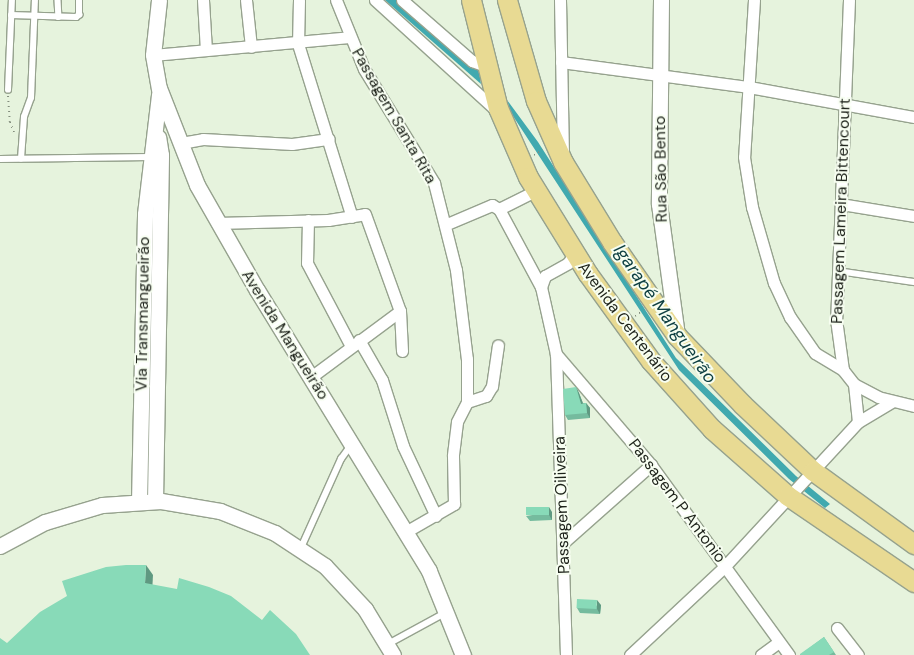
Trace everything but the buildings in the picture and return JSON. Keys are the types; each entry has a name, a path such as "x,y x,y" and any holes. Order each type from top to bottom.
{"main road":[{"name":"Avenida Centenário","path":"471,0 486,66 500,115 535,191 574,253 657,368 712,428 790,494 914,582"},
{"name":"Avenida Centenário","path":"507,0 536,101 563,162 612,242 677,336 810,473 914,544"}],"street":[{"name":"Avenida Mangueirão","path":"159,0 153,55 159,88 180,143 218,223 407,531 447,612 463,655"},
{"path":"203,0 206,50"},
{"path":"246,0 251,47"},
{"path":"299,0 298,44 352,216"},
{"name":"Passagem Santa Rita","path":"336,0 349,37 364,69 427,169 447,224 456,270 467,359 468,402 457,422 453,456 454,504 407,531"},
{"path":"375,0 500,115"},
{"path":"402,0 472,61 486,66"},
{"path":"560,0 563,162"},
{"name":"Rua São Bento","path":"661,0 659,204 677,336"},
{"path":"754,0 744,157 752,207 765,258 774,283 801,334 815,353 843,370 854,384 891,402 914,406"},
{"name":"Passagem Lameira Bittencourt","path":"843,370 836,318 849,0"},
{"path":"153,55 298,44 349,37"},
{"path":"561,62 749,87 914,117"},
{"name":"Via Transmangueirão","path":"139,502 145,214 150,157 157,128 159,88"},
{"name":"Via Transmangueirão","path":"155,501 161,155 157,128"},
{"path":"180,143 229,140 292,144 329,139"},
{"path":"447,224 492,205 499,209 535,191"},
{"path":"841,204 914,216"},
{"name":"Passagem Oiliveira","path":"499,209 540,288 556,354 566,655"},
{"path":"218,223 308,220 365,214 400,311 402,351"},
{"path":"308,220 307,263 355,343 382,380 404,446 436,516"},
{"path":"540,288 545,276 568,263 574,253"},
{"path":"311,377 400,311"},
{"path":"468,402 486,396 492,386 498,345"},
{"name":"Passagem P Antonio","path":"556,354 652,465 789,655"},
{"path":"854,384 858,422"},
{"path":"630,655 725,566 858,422 891,402"},
{"path":"563,543 652,465"},
{"path":"0,546 44,522 73,512 155,501 220,511 257,524 301,548 346,586 390,650"},
{"path":"837,628 858,655"},
{"path":"760,655 779,642"}],"lane":[{"path":"8,90 12,0"},
{"path":"21,159 24,117 31,98 35,0"},
{"path":"58,0 59,17"},
{"path":"11,15 59,17 79,15 79,0"},
{"path":"0,159 150,157"},
{"path":"838,271 914,282"},
{"path":"301,548 341,459 352,443"},
{"path":"390,650 447,612"}],"path":[{"path":"8,90 12,130 21,139"},
{"path":"531,157 547,147"},
{"path":"629,319 647,307"}],"water":[{"path":"385,0 397,0 479,70 481,84"},
{"path":"507,100 538,142 676,358 796,476 830,504 825,508 789,479 679,370 511,113"}],"water label":[{"name":"Igarapé Mangueirão","path":"665,314"}]}
